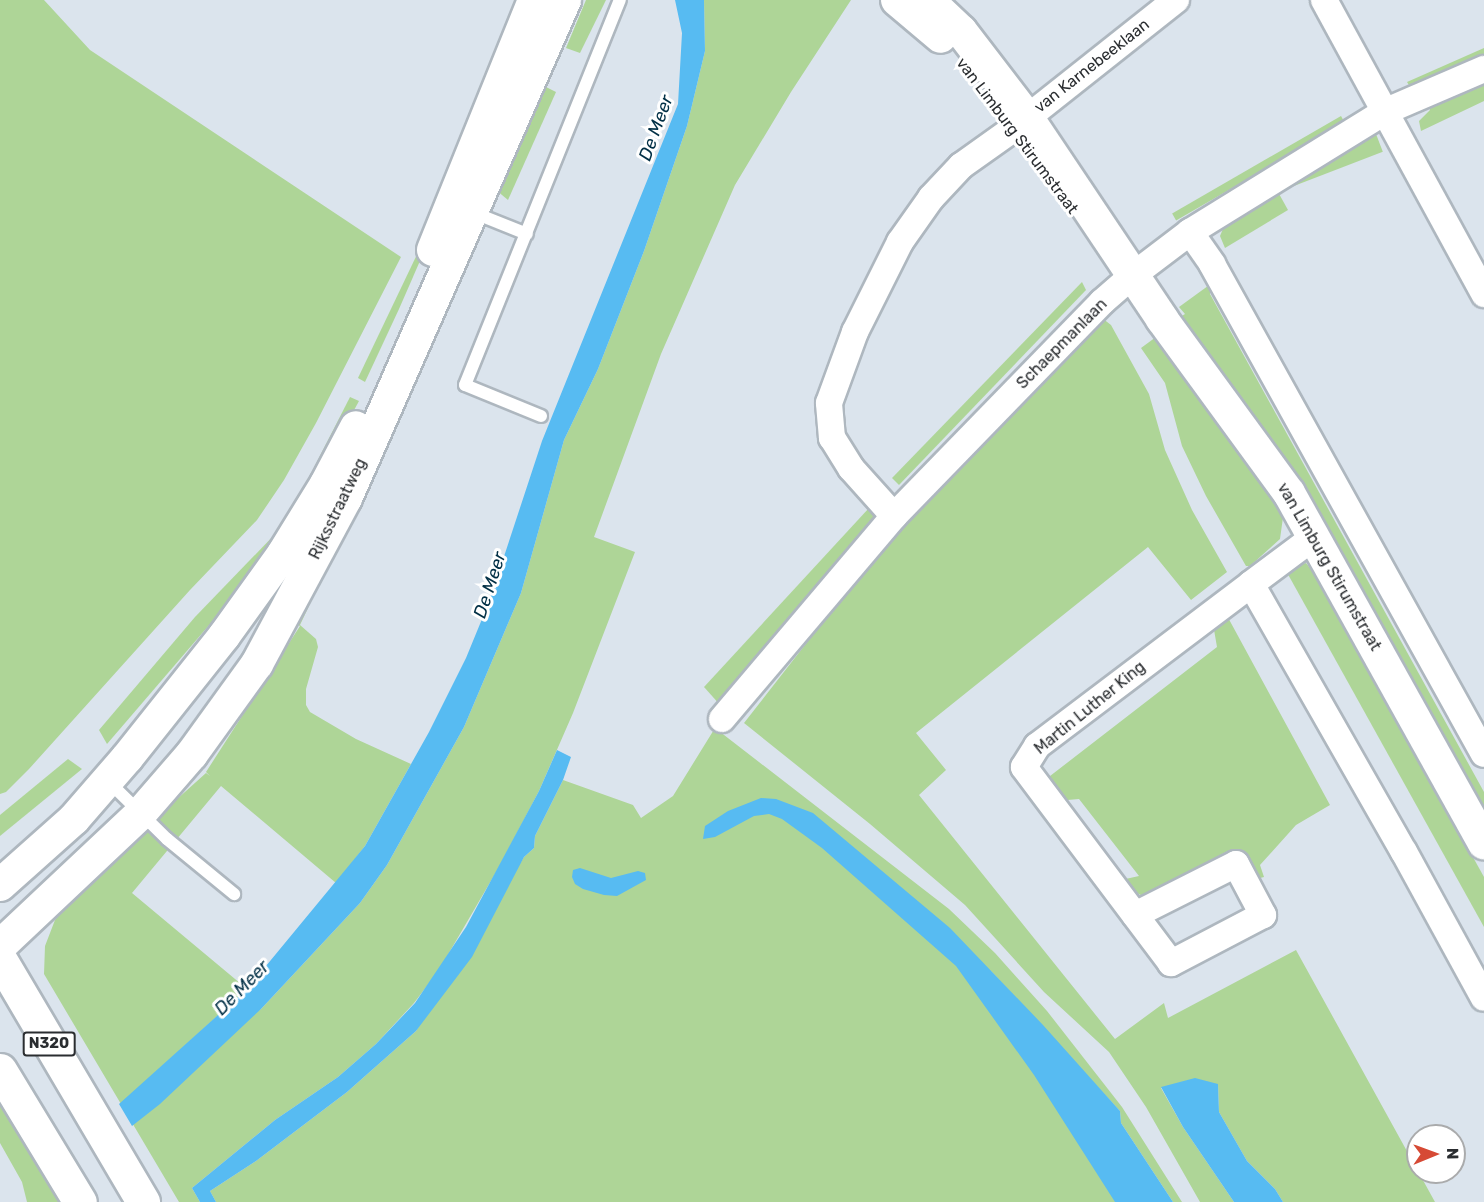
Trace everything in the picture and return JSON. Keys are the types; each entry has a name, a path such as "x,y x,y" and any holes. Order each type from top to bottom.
{"highway":[{"name":"N320","path":"0,959 143,1202"},
{"path":"0,1070 80,1202"}],"street":[{"name":"Rijksstraatweg","path":"0,946 140,814 192,754 257,664 346,498 462,208 534,0"},
{"name":"Rijksstraatweg","path":"0,885 74,819 108,781 256,592 326,484 565,0"},
{"name":"van Limburg Stirumstraat","path":"897,0 937,33 974,76 1020,123"},
{"name":"van Limburg Stirumstraat","path":"928,0 961,31 1020,123 1289,493 1484,843"},
{"name":"van Karnebeeklaan","path":"894,516 851,468 832,438 829,403 855,332 900,242 931,198 961,166 1020,123 1176,0"},
{"path":"1324,0 1484,294"},
{"name":"Schaepmanlaan","path":"722,718 894,516 1102,302 1132,276 1190,232 1384,112 1484,69"},
{"path":"1190,232 1218,275 1484,754"},
{"name":"Martin Luther King","path":"1135,915 1236,864 1263,915 1171,963 1023,767 1037,746 1314,537"},
{"path":"1251,584 1404,852 1484,998"}],"lane":[{"path":"541,416 465,385 620,0"},
{"path":"462,208 527,234"},
{"path":"108,781 140,814 234,894"}],"green space":[{"path":"0,0 44,0 90,50 401,257 316,423 284,480 257,520 190,590 29,769 6,792 0,794"},
{"path":"586,0 606,0 580,53 566,48"},
{"path":"704,0 851,0 791,92 735,185 661,354 594,537 635,552 573,713 539,791 499,867 439,970 414,1003 376,1044 338,1077 275,1120 192,1188 200,1202 179,1202 44,974 45,946 55,920 79,890 105,864 206,773 210,776 206,772 300,626 291,621 414,362 426,357 300,625 316,639 318,647 306,689 306,705 310,712 356,739 411,764 365,846 336,883 221,786 132,893 247,989 146,1081 261,1009 360,903 387,865 464,727 521,593 564,440 598,369 644,251 687,126 705,51"},
{"path":"1484,48 1484,56 1410,87 1407,82"},
{"path":"1484,76 1484,101 1421,131 1419,121 1430,110 1427,102"},
{"path":"544,86 556,92 508,200 496,190"},
{"path":"1341,116 1345,123 1176,220 1172,214"},
{"path":"1376,134 1383,152 1293,186 1286,168"},
{"path":"1278,192 1288,210 1225,248 1220,236 1225,224"},
{"path":"430,238 365,382 358,378 422,244"},
{"path":"1082,282 1086,290 899,485 892,478"},
{"path":"1212,283 1210,294 1484,792 1484,812 1175,320 1185,314 1179,307"},
{"path":"1102,318 1111,325 1149,394 1165,450 1192,510 1227,572 1191,600 1148,547 916,733 946,770 919,795 1115,1039 1164,1003 1168,1018 1296,950 1406,1149 1406,1184 1425,1184 1435,1202 1283,1202 1275,1189 1247,1161 1219,1112 1218,1084 1161,1088 1183,1127 1234,1202 1200,1202 1146,1107 1109,1052 1044,992 965,905 870,824 744,723 851,586 952,471"},
{"path":"1156,337 1284,510 1280,539 1250,566 1246,566 1206,496 1182,446 1165,383 1141,348"},
{"path":"350,397 359,401 306,498 299,497"},
{"path":"869,508 880,517 721,706 704,687"},
{"path":"279,530 283,539 107,744 99,730 195,617"},
{"path":"1306,563 1318,578 1484,877 1484,927 1285,569"},
{"path":"1225,612 1330,805 1296,825 1260,865 1264,877 1256,879 1240,851 1228,851 1143,896 1128,889 1121,880 1139,876 1079,799 1056,801 1041,783 1217,647 1213,624"},
{"path":"715,728 949,909 995,953 1047,1011 1122,1107 1182,1202 1173,1202 1121,1123 1120,1111 990,970 1142,1202 216,1202 210,1191 256,1161 347,1092 416,1031 524,857 534,848 535,836 563,780 633,805 641,818 673,796"},
{"path":"68,759 82,769 0,836 0,815"},
{"path":"0,1101 63,1202 27,1202 22,1182 0,1143"}],"water":[{"path":"675,0 704,0 705,51 687,126 644,251 598,369 564,440 521,593 464,727 387,865 360,903 261,1009 160,1104 132,1126 119,1104 247,989 365,846 429,732 466,658 489,602 542,441 678,104 682,33"},
{"path":"557,750 571,757 563,780 535,836 534,848 524,857 472,957 416,1031 347,1092 256,1161 210,1191 216,1202 200,1202 192,1188 275,1120 338,1077 376,1044 415,1003 466,927 539,791"},
{"path":"761,798 776,799 813,813 950,928 1043,1025 1120,1111 1121,1123 1173,1202 1115,1202 1034,1075 956,966 822,848 782,819 769,814 754,816 715,837 703,839 705,826 728,811"},
{"path":"580,868 611,878 638,871 645,873 646,880 617,896 604,895 583,889 575,884 572,877 573,870"},
{"path":"1195,1078 1218,1084 1219,1112 1247,1161 1275,1189 1283,1202 1234,1202 1183,1127 1161,1087"}],"water label":[{"name":"De Meer","path":"656,128"},
{"name":"De Meer","path":"490,585"},
{"name":"De Meer","path":"242,988"}]}
